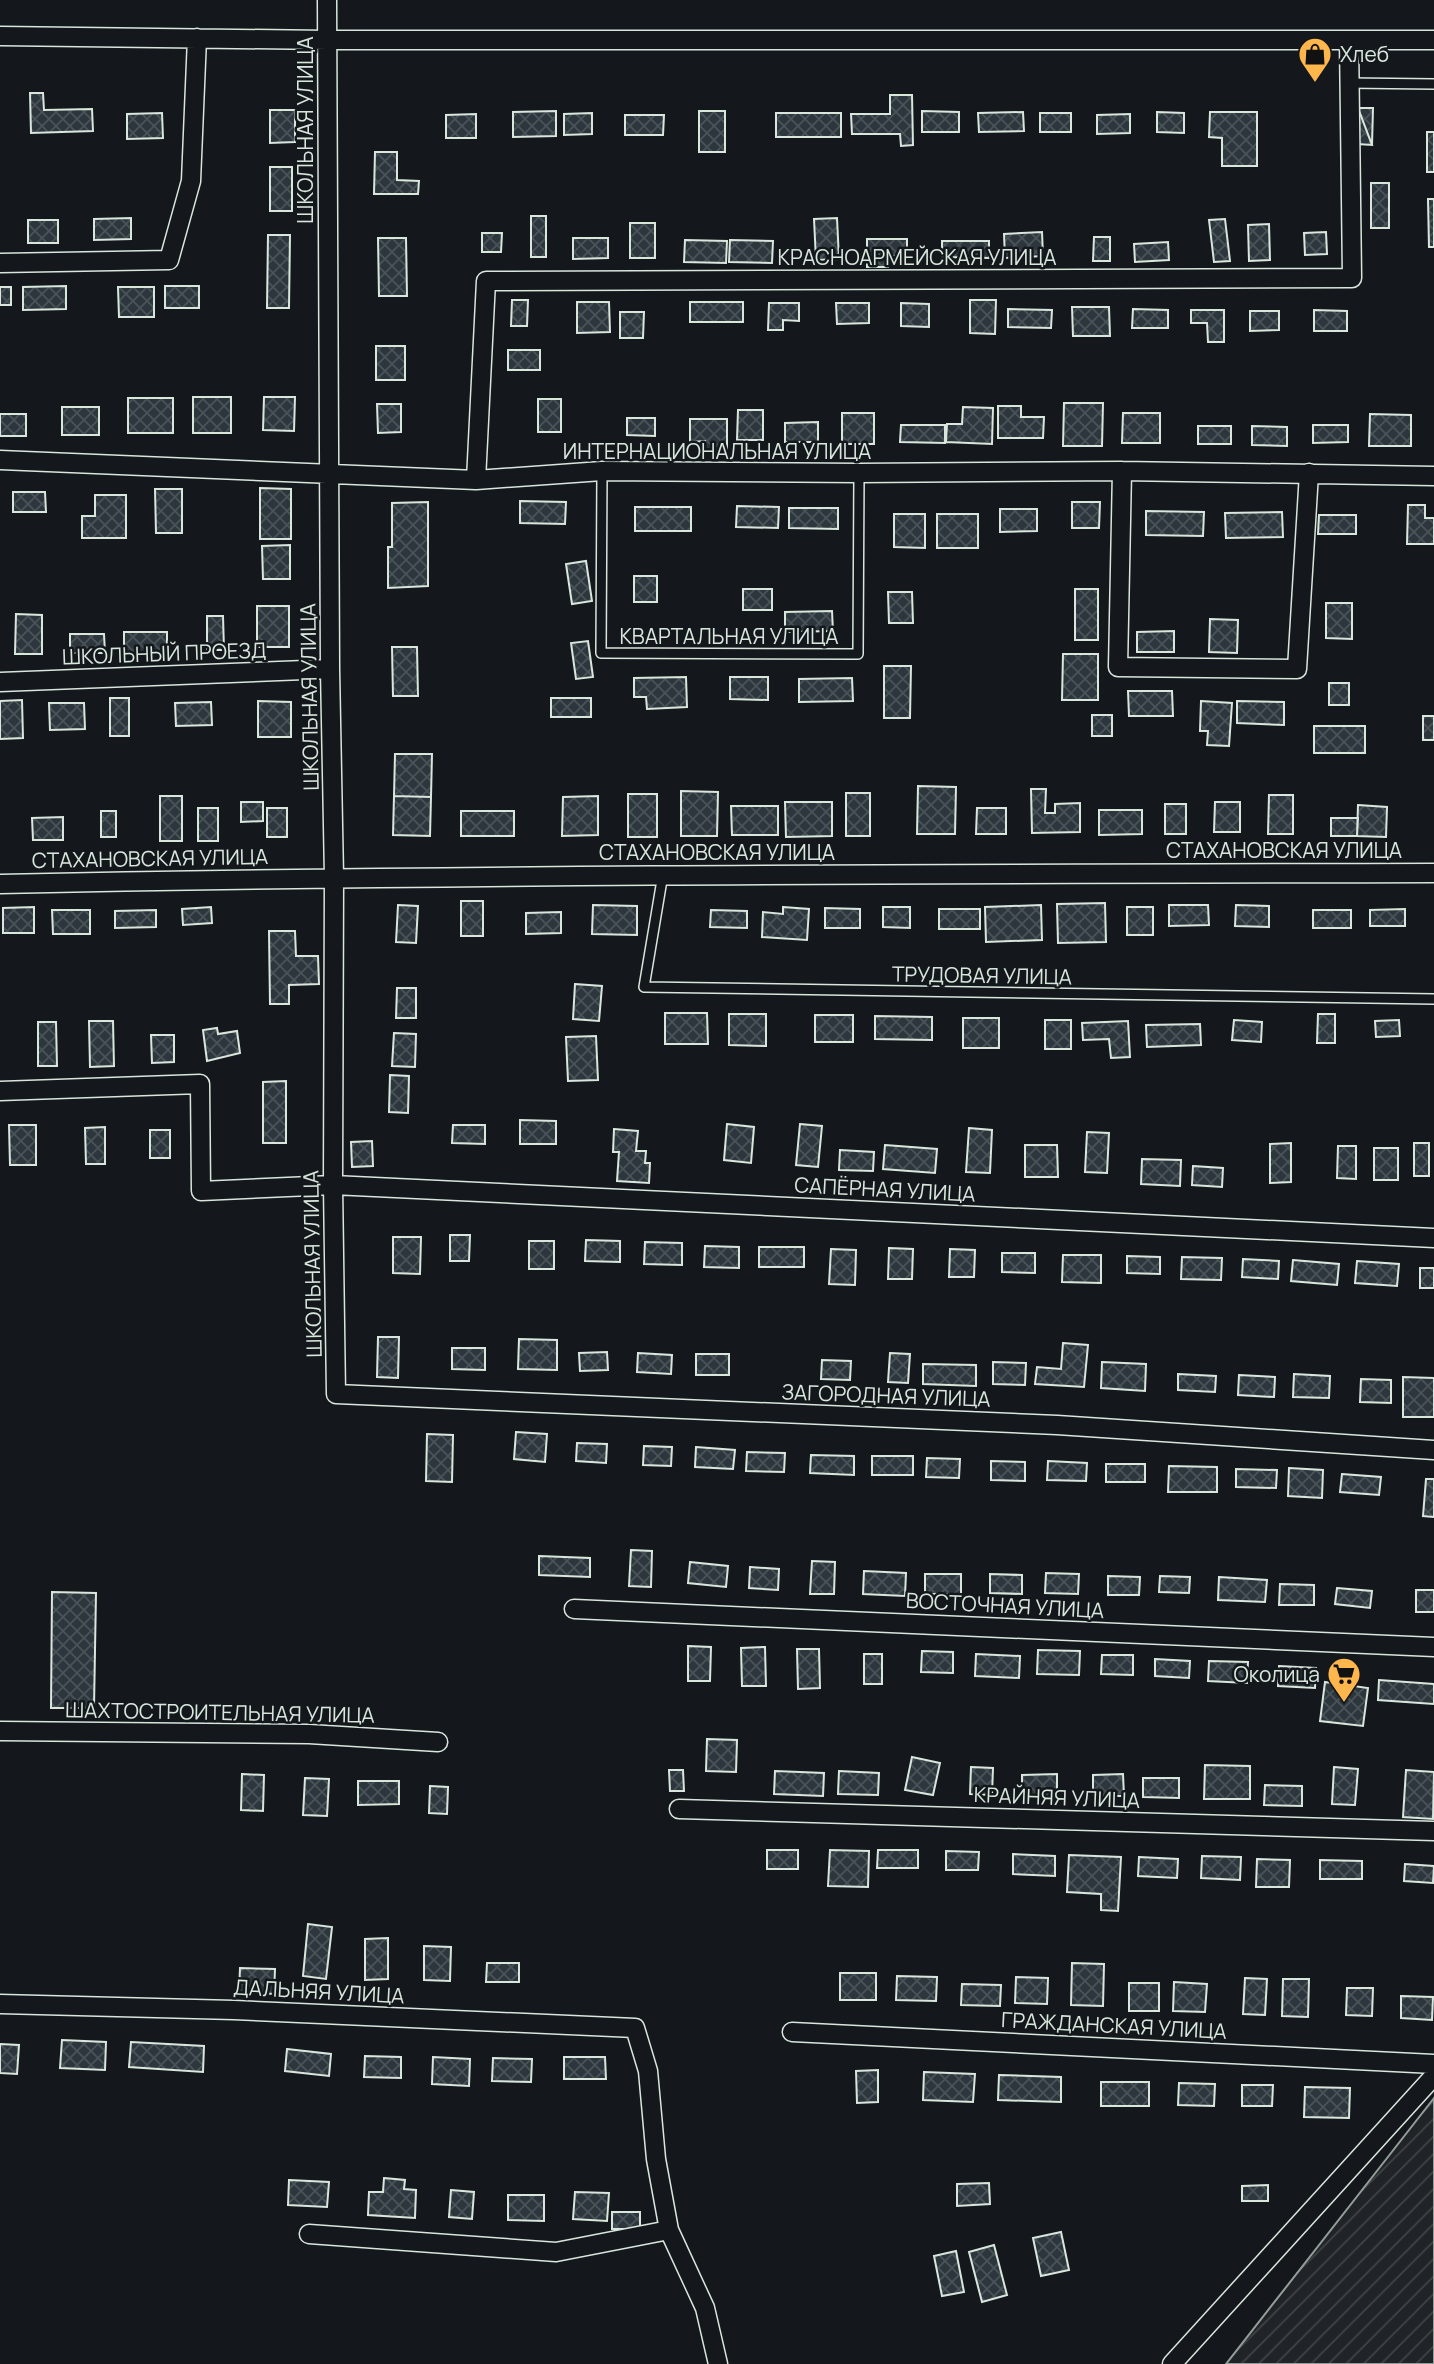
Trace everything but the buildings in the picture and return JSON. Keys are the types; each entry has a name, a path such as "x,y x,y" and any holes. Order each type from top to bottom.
{"street":[{"name":"ШКОЛЬНАЯ УЛИЦА","path":"327,0 336,1394"},
{"path":"0,36 327,40 1434,40"},
{"path":"0,263 169,260 191,181 197,38"},
{"path":"1348,83 1349,40"},
{"name":"КРАСНОАРМЕЙСКАЯ УЛИЦА","path":"477,480 486,281 1352,278 1348,83"},
{"name":"ИНТЕРНАЦИОНАЛЬНАЯ УЛИЦА","path":"0,460 477,480 603,471 1122,471 1434,476"},
{"path":"1122,471 1118,667 1297,669 1309,473"},
{"name":"ШКОЛЬНЫЙ ПРОЕЗД","path":"0,682 330,669"},
{"name":"СТАХАНОВСКАЯ УЛИЦА","path":"0,884 663,874 1434,873"},
{"path":"0,1091 200,1084 201,1191 333,1185"},
{"name":"САПЁРНАЯ УЛИЦА","path":"333,1185 1434,1238"},
{"name":"ЗАГОРОДНАЯ УЛИЦА","path":"336,1394 1057,1425 1434,1450"},
{"name":"ВОСТОЧНАЯ УЛИЦА","path":"574,1609 1434,1647"},
{"name":"ШАХТОСТРОИТЕЛЬНАЯ УЛИЦА","path":"0,1731 309,1734 438,1742"},
{"name":"КРАЙНЯЯ УЛИЦА","path":"679,1809 1434,1831"},
{"name":"ДАЛЬНЯЯ УЛИЦА","path":"0,2004 234,2010 635,2028 648,2071 656,2159 669,2230"},
{"name":"ГРАЖДАНСКАЯ УЛИЦА","path":"792,2032 1434,2064"},
{"path":"1172,2364 1434,2076"},
{"path":"309,2234 556,2252 669,2230 705,2308 718,2364"}],"lane":[{"path":"1348,83 1434,84"},
{"name":"КВАРТАЛЬНАЯ УЛИЦА","path":"603,471 601,653 858,654 859,473"},
{"name":"ТРУДОВАЯ УЛИЦА","path":"663,874 644,987 1434,999"}],"shaded area":[{"path":"1434,2098 1434,2364 1226,2364"}],"place":[{"name":"Хлеб","path":"1315,84"},
{"name":"Околица","path":"1344,1704"}]}
